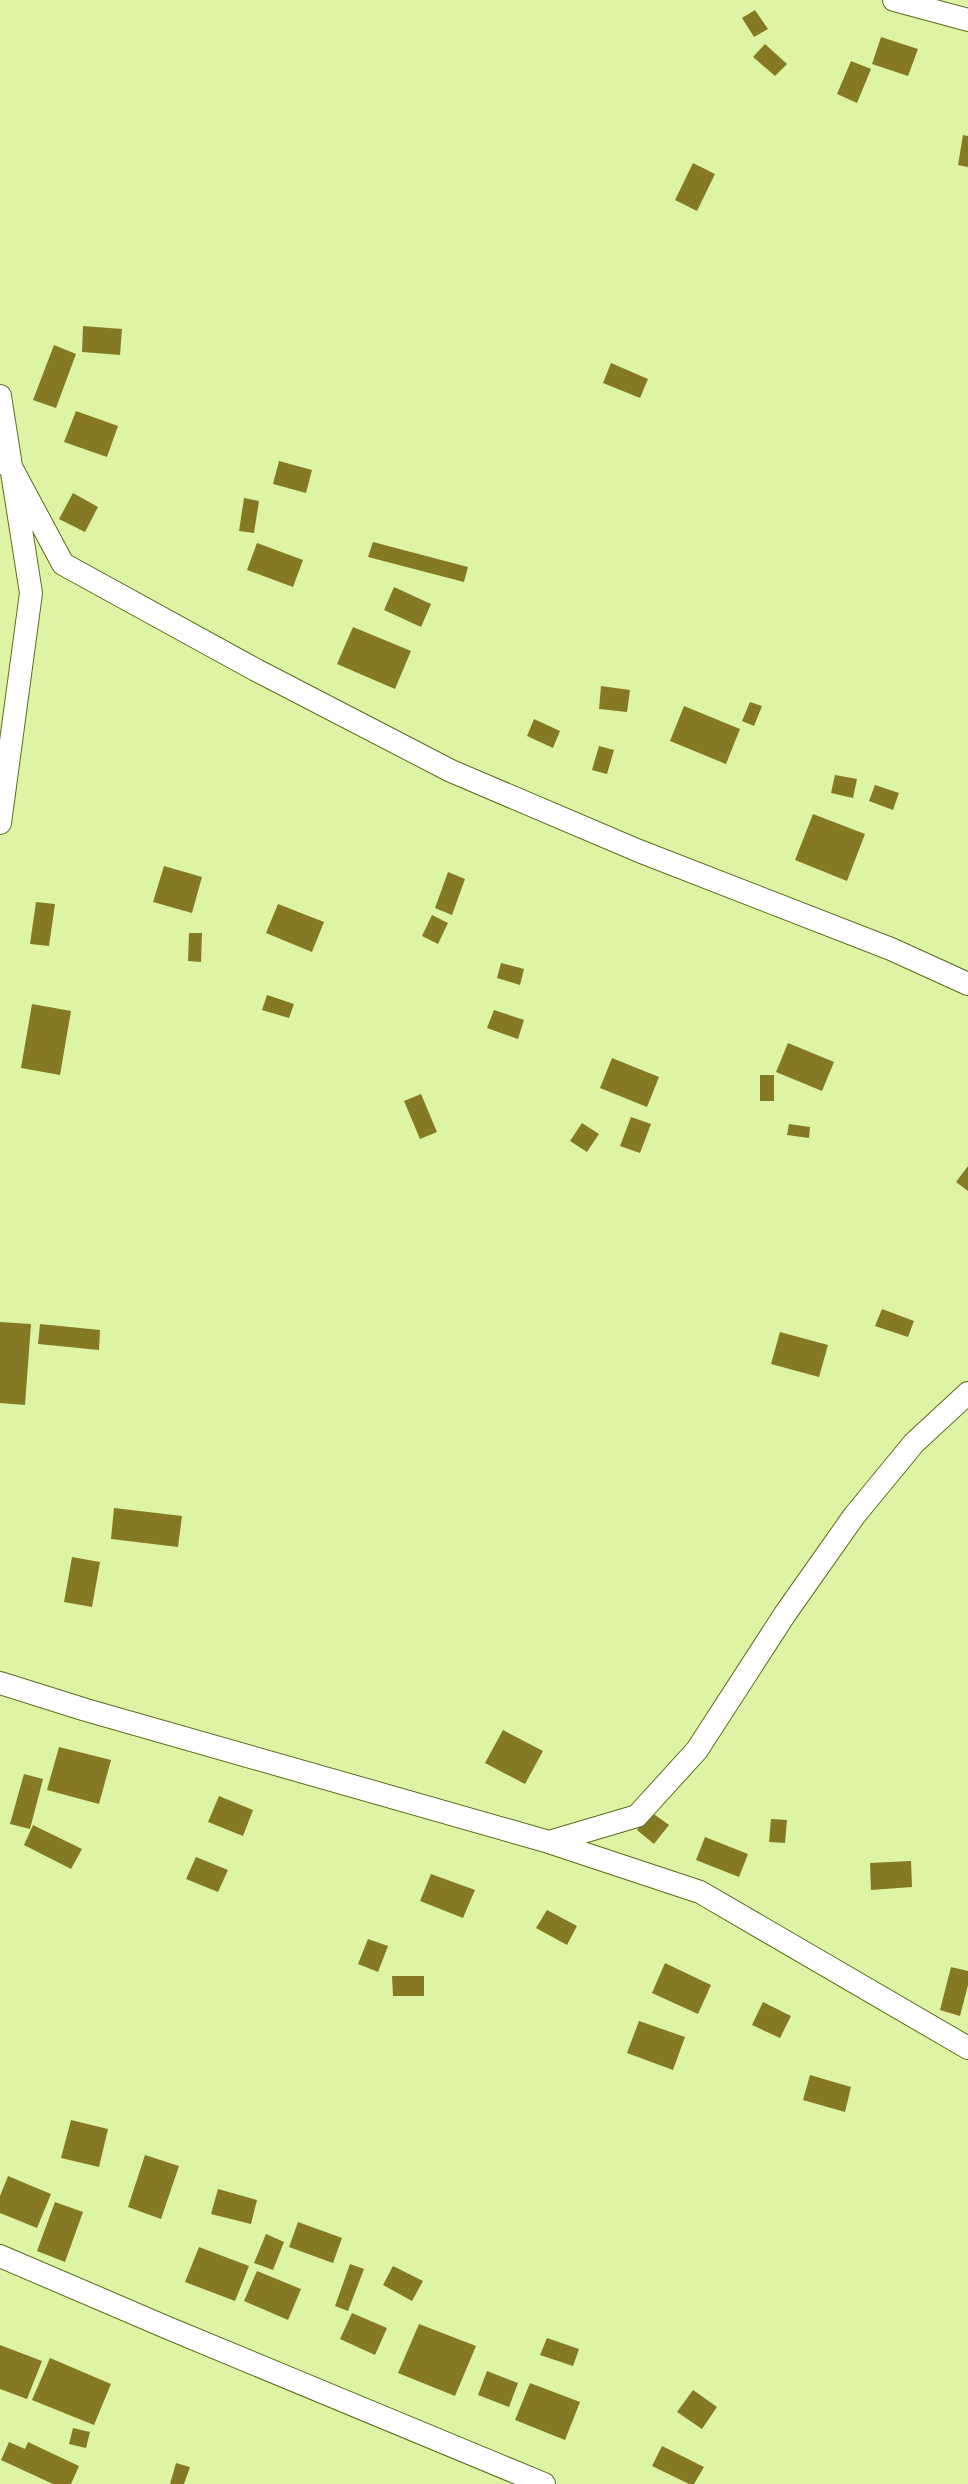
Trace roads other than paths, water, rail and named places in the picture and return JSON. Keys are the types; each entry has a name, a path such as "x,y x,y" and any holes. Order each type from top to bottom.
{"street":[{"path":"894,0 937,6 968,20"},
{"path":"0,396 6,464 31,593 0,823"},
{"path":"6,464 63,564 249,666 450,771 639,851 891,949 968,984"},
{"path":"549,1842 637,1816 698,1750 785,1614 854,1516 914,1443 968,1393"},
{"path":"0,1683 86,1710 549,1842 700,1892 968,2048"},
{"path":"0,2256 168,2328 544,2484"}]}
